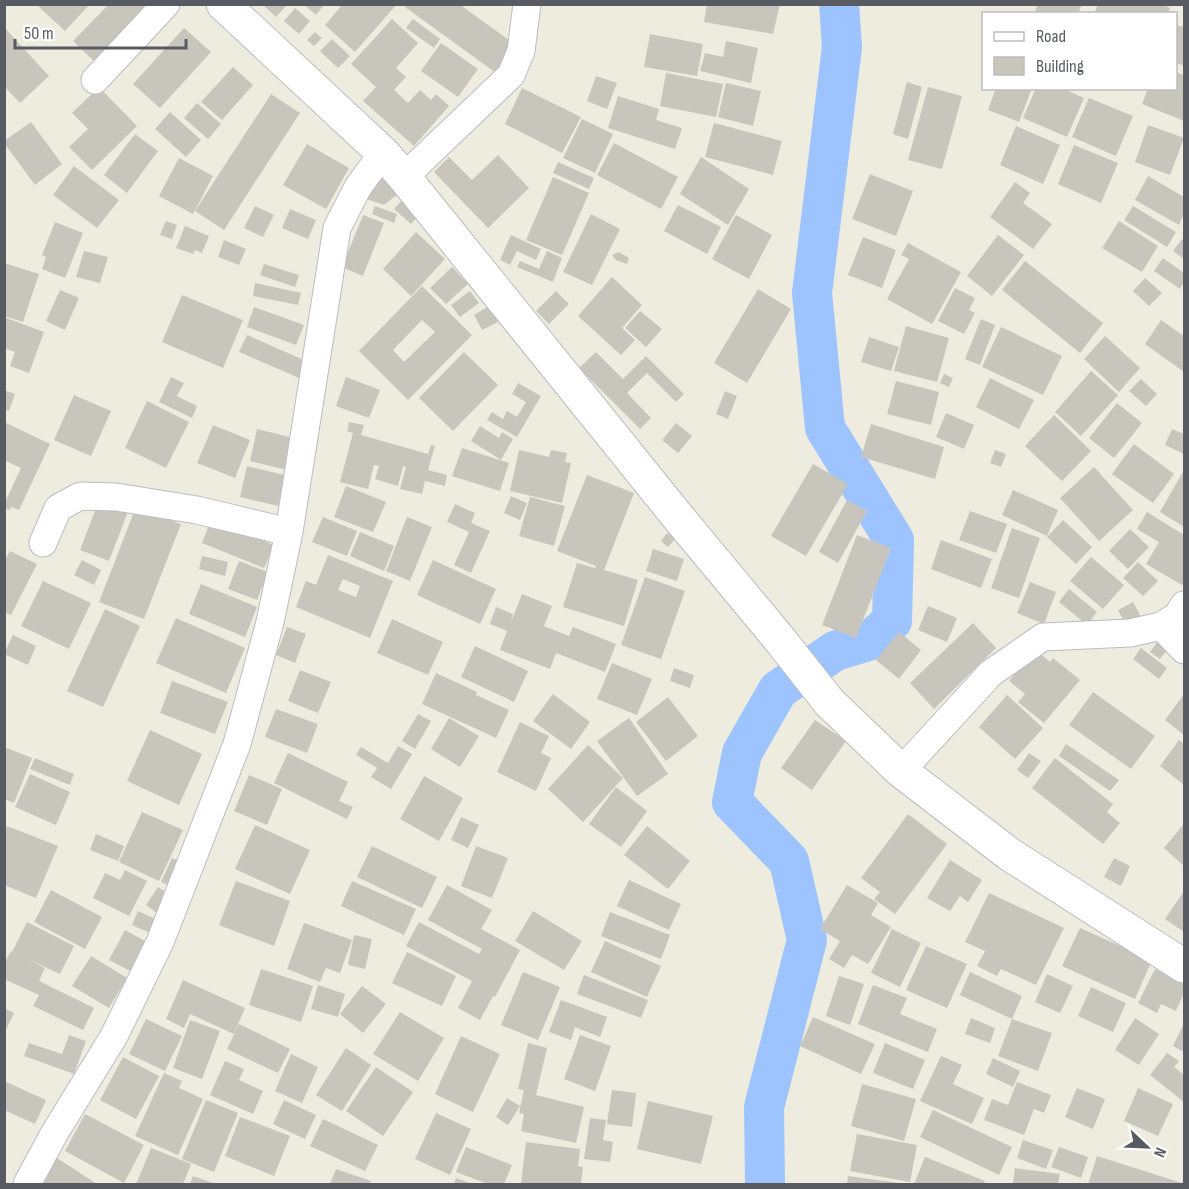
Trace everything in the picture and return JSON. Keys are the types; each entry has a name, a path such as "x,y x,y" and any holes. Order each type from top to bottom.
{"street":[{"path":"95,80 166,4"},
{"path":"223,4 383,153 404,177 829,702 902,771 1009,854 1185,966"},
{"path":"404,177 511,75 521,51 526,4"},
{"path":"27,1185 54,1134 114,1036 160,942 237,744 270,622 289,532 337,228 358,187 383,153"},
{"path":"43,543 58,508 80,496 116,496 197,510 289,532"},
{"path":"902,771 991,673 1043,637 1130,633 1161,626 1177,616 1185,605"},
{"path":"1161,626 1185,650"}],"building":[{"path":"39,4 90,4 65,31 38,6"},
{"path":"109,4 154,4 97,64 73,41"},
{"path":"262,4 288,4 276,17"},
{"path":"303,4 325,4 316,15"},
{"path":"343,4 397,4 355,52 325,25"},
{"path":"407,4 459,4 516,45 496,73 405,7"},
{"path":"707,4 780,4 773,34 704,22"},
{"path":"1038,4 1082,4 1079,12 1035,12"},
{"path":"1098,4 1162,4 1170,8 1168,12 1095,12"},
{"path":"295,8 310,21 299,34 284,21"},
{"path":"392,19 418,43 396,68 406,77 394,90 408,103 420,90 431,100 436,94 449,106 414,146 363,101 376,87 351,64"},
{"path":"413,19 440,39 434,48 406,28"},
{"path":"1177,25 1184,27 1184,66 1177,63"},
{"path":"4,27 49,76 20,103 4,86"},
{"path":"184,28 211,52 160,108 133,84"},
{"path":"315,32 322,38 314,46 307,40"},
{"path":"650,34 703,44 697,76 644,67"},
{"path":"332,39 350,56 338,68 320,51"},
{"path":"726,41 758,48 751,83 700,71 705,53 723,57"},
{"path":"441,43 478,69 458,97 421,71"},
{"path":"233,67 253,85 222,120 201,102"},
{"path":"1177,72 1184,75 1184,121 1142,104 1147,90 1177,90"},
{"path":"666,73 723,84 716,117 660,106"},
{"path":"596,76 617,83 607,109 587,101"},
{"path":"907,82 922,87 908,139 893,134"},
{"path":"726,83 761,91 753,126 718,117"},
{"path":"99,87 137,126 92,170 69,147 88,129 72,113"},
{"path":"928,87 962,96 942,169 908,160"},
{"path":"522,88 581,117 562,153 505,124"},
{"path":"995,90 1031,90 1019,122 988,110"},
{"path":"1035,90 1066,90 1084,98 1067,137 1023,118"},
{"path":"271,94 300,113 224,230 195,211"},
{"path":"618,96 659,109 656,120 682,128 675,149 608,128"},
{"path":"1089,98 1133,116 1116,156 1072,137"},
{"path":"197,103 221,124 208,139 184,118"},
{"path":"170,112 201,140 186,157 155,129"},
{"path":"582,119 613,134 595,173 563,158"},
{"path":"31,122 62,164 35,185 4,143"},
{"path":"714,123 782,141 773,175 705,157"},
{"path":"1148,125 1184,138 1170,175 1135,162"},
{"path":"1016,126 1060,145 1043,184 1000,165"},
{"path":"135,134 158,151 127,193 104,175"},
{"path":"614,143 678,177 661,209 597,175"},
{"path":"307,144 349,168 326,209 283,185"},
{"path":"1074,145 1118,163 1101,203 1058,184"},
{"path":"498,155 529,188 488,228 434,172 449,157 472,180"},
{"path":"701,157 749,189 728,225 680,194"},
{"path":"179,158 213,176 193,214 159,196"},
{"path":"558,162 594,178 589,189 553,173"},
{"path":"74,166 119,200 97,228 53,195"},
{"path":"381,172 399,193 384,205 357,196"},
{"path":"870,174 913,191 896,236 852,219"},
{"path":"1148,176 1184,197 1184,214 1179,225 1135,200"},
{"path":"553,177 589,193 562,255 526,240"},
{"path":"1015,182 1030,193 1023,203 1052,224 1033,249 990,217"},
{"path":"403,199 420,214 411,224 394,209"},
{"path":"678,205 721,227 707,254 664,231"},
{"path":"255,206 274,215 263,237 244,228"},
{"path":"375,206 397,214 394,223 372,214"},
{"path":"1133,206 1176,232 1167,247 1124,220"},
{"path":"290,209 316,220 308,239 282,228"},
{"path":"591,214 620,229 592,285 563,272"},
{"path":"363,215 384,223 363,276 342,267"},
{"path":"736,215 772,235 749,279 712,259"},
{"path":"166,221 177,225 172,239 160,235"},
{"path":"1119,221 1158,246 1142,272 1102,248"},
{"path":"55,222 83,233 65,278 42,269 46,257 42,255"},
{"path":"185,226 209,236 202,253 195,250 193,254 176,248"},
{"path":"416,232 445,259 411,296 383,269"},
{"path":"511,235 541,249 536,260 517,251 510,265 500,260"},
{"path":"998,235 1024,255 992,296 967,276"},
{"path":"863,237 896,250 882,288 848,275"},
{"path":"1182,239 1184,241 1184,259 1173,251"},
{"path":"224,240 246,249 239,265 218,257"},
{"path":"908,243 961,272 932,324 887,299 909,259 901,255"},
{"path":"84,251 108,257 100,283 76,277"},
{"path":"547,251 562,258 553,282 517,267 520,261 539,269"},
{"path":"619,252 629,258 627,264 616,260 612,255"},
{"path":"1163,258 1184,273 1184,282 1180,289 1154,271"},
{"path":"1025,261 1103,323 1080,353 1002,290"},
{"path":"4,263 39,274 23,322 4,316"},
{"path":"264,264 299,275 295,287 260,275"},
{"path":"452,267 468,284 446,304 430,288"},
{"path":"612,277 642,305 622,328 635,340 621,355 578,316"},
{"path":"1145,278 1162,293 1149,306 1133,291"},
{"path":"255,283 301,293 298,305 253,296"},
{"path":"422,286 472,335 408,400 359,351","holes":["422,320 435,332 404,362 393,350"]},
{"path":"955,288 975,298 969,310 975,313 964,334 938,321"},
{"path":"758,289 791,309 747,383 714,363"},
{"path":"60,290 79,298 65,330 46,321"},
{"path":"470,291 479,303 460,317 451,305"},
{"path":"556,291 569,304 549,324 536,311"},
{"path":"182,295 243,320 223,368 162,342"},
{"path":"489,306 498,322 482,330 474,315"},
{"path":"254,307 304,325 296,345 247,327"},
{"path":"640,311 662,329 646,347 625,328"},
{"path":"4,317 44,332 29,373 10,366 15,352 4,348"},
{"path":"981,319 995,325 980,365 965,359"},
{"path":"1161,320 1184,336 1184,372 1145,344"},
{"path":"906,326 949,338 937,382 894,371"},
{"path":"1001,327 1062,356 1043,395 982,367"},
{"path":"247,335 306,361 299,378 239,352"},
{"path":"1105,336 1140,368 1119,392 1084,359"},
{"path":"869,337 899,347 891,371 861,362"},
{"path":"464,352 498,385 453,431 419,398"},
{"path":"596,352 623,379 646,356 684,394 676,402 647,373 627,393 651,418 640,429 579,368"},
{"path":"1091,371 1118,395 1081,436 1055,412"},
{"path":"944,374 953,378 949,387 940,383"},
{"path":"171,377 184,383 177,396 197,406 192,418 159,402"},
{"path":"346,377 380,390 369,418 336,406"},
{"path":"990,378 1034,400 1019,429 976,407"},
{"path":"1141,379 1157,394 1146,406 1129,391"},
{"path":"896,381 939,392 931,425 887,414"},
{"path":"518,383 541,396 517,437 487,420 492,412 503,419 507,411 517,417 526,402 512,394"},
{"path":"4,390 15,394 9,411 4,409"},
{"path":"725,391 737,396 728,419 716,414"},
{"path":"74,395 111,411 91,456 54,440"},
{"path":"147,401 189,422 166,468 125,448"},
{"path":"1117,403 1142,423 1114,458 1089,438"},
{"path":"946,413 974,425 964,449 936,437"},
{"path":"1054,415 1091,451 1062,481 1025,446"},
{"path":"4,422 50,444 19,510 11,507 10,510 4,508 4,499 6,500 21,468 4,460"},
{"path":"349,422 364,425 361,435 428,454 431,445 435,446 428,470 447,475 445,486 425,481 422,494 400,489 406,467 403,466 398,486 375,479 379,466 374,465 368,489 340,482 353,433 347,431"},
{"path":"676,423 692,436 678,453 662,440"},
{"path":"871,424 944,447 935,479 861,457"},
{"path":"213,425 250,440 235,478 197,463"},
{"path":"480,426 499,438 502,432 513,439 501,460 471,441"},
{"path":"257,429 294,438 287,470 250,461"},
{"path":"1172,429 1184,434 1184,454 1165,445"},
{"path":"1134,444 1174,474 1153,503 1112,474"},
{"path":"462,448 509,463 500,491 452,476"},
{"path":"519,450 549,457 551,450 567,453 565,462 571,463 562,503 510,491"},
{"path":"995,450 1006,454 1001,467 990,463"},
{"path":"813,464 848,484 806,556 771,536"},
{"path":"247,466 285,475 278,506 240,497"},
{"path":"1094,467 1133,510 1099,541 1060,498"},
{"path":"1184,470 1184,527 1160,512"},
{"path":"587,475 634,493 604,570 638,580 624,626 563,607 577,563 595,568 596,566 557,551"},
{"path":"346,486 386,502 373,532 334,517"},
{"path":"1013,490 1058,510 1047,536 1002,515"},
{"path":"511,496 527,503 520,520 504,513"},
{"path":"530,497 565,506 554,546 519,536"},
{"path":"100,498 129,509 109,561 80,550"},
{"path":"847,500 867,511 838,563 819,552"},
{"path":"455,504 475,513 471,523 490,531 471,573 454,565 469,532 447,522"},
{"path":"136,507 181,524 144,619 99,602"},
{"path":"970,511 1007,524 996,553 959,540"},
{"path":"1147,512 1184,535 1184,582 1182,585 1146,564 1159,542 1137,529"},
{"path":"323,517 357,531 347,556 312,542"},
{"path":"407,517 432,527 410,581 386,571"},
{"path":"211,520 274,545 264,568 202,543"},
{"path":"1063,520 1092,547 1076,564 1047,537"},
{"path":"1012,528 1040,538 1019,598 991,588"},
{"path":"1130,529 1149,547 1128,569 1109,551"},
{"path":"360,532 394,546 384,571 350,556"},
{"path":"667,533 675,539 668,547 661,541"},
{"path":"857,535 891,548 856,638 822,625"},
{"path":"941,540 992,559 981,588 931,569"},
{"path":"653,549 684,559 677,581 646,571"},
{"path":"10,551 37,564 11,615 4,612 4,562"},
{"path":"328,555 393,581 370,638 296,607 306,581 316,585","holes":["343,579 360,586 356,597 338,590"]},
{"path":"202,556 228,562 225,576 199,569"},
{"path":"1091,557 1124,585 1103,609 1070,581"},
{"path":"82,560 101,570 94,585 74,575"},
{"path":"433,560 496,589 480,624 417,595"},
{"path":"239,561 268,572 257,600 228,589"},
{"path":"1138,562 1158,581 1143,596 1123,578"},
{"path":"645,577 685,591 661,659 621,645"},
{"path":"43,581 91,603 69,649 21,626"},
{"path":"1030,582 1056,592 1044,624 1017,613"},
{"path":"201,584 257,607 245,637 189,614"},
{"path":"1069,589 1097,612 1087,625 1059,602"},
{"path":"522,594 552,606 544,626 569,636 573,627 616,644 605,672 556,653 550,669 500,650 507,631 490,624 496,607 513,614 511,622"},
{"path":"1133,602 1141,617 1126,625 1118,610"},
{"path":"928,606 957,618 947,642 918,630"},
{"path":"105,609 140,626 103,707 67,691"},
{"path":"176,618 245,648 226,693 156,663"},
{"path":"392,619 443,642 428,675 377,653"},
{"path":"973,623 996,648 934,709 910,683"},
{"path":"287,627 306,634 295,663 276,655"},
{"path":"899,632 921,650 899,679 876,660"},
{"path":"13,635 36,646 28,665 4,654"},
{"path":"1158,641 1168,649 1160,659 1150,652"},
{"path":"475,646 528,671 514,702 461,677"},
{"path":"1141,648 1167,668 1159,679 1133,659"},
{"path":"1035,649 1050,662 1053,658 1080,680 1044,723 1018,702 1025,694 1009,681"},
{"path":"612,663 652,679 637,715 597,699"},
{"path":"674,668 694,675 690,688 670,681"},
{"path":"300,670 331,682 318,713 288,701"},
{"path":"436,673 509,710 496,738 422,704"},
{"path":"172,681 228,702 215,734 160,713"},
{"path":"1093,692 1155,736 1131,769 1069,725"},
{"path":"553,694 590,722 571,749 533,721"},
{"path":"1184,694 1184,735 1165,720"},
{"path":"1007,695 1043,728 1015,759 979,727"},
{"path":"668,697 698,736 666,761 636,722"},
{"path":"276,709 318,724 307,753 265,737"},
{"path":"418,714 431,721 415,749 402,741"},
{"path":"449,718 479,736 460,767 431,749"},
{"path":"629,718 668,774 637,796 597,741"},
{"path":"815,720 846,741 812,790 781,768"},
{"path":"520,722 549,736 541,753 551,758 536,791 497,772"},
{"path":"150,730 202,754 179,805 127,781"},
{"path":"1179,740 1184,744 1184,785 1160,766"},
{"path":"1066,744 1119,780 1110,791 1059,756"},
{"path":"588,745 623,778 583,822 548,789"},
{"path":"398,746 412,754 391,789 371,777 377,768 356,755 361,747 388,763"},
{"path":"4,747 32,758 14,803 4,799"},
{"path":"288,753 348,782 339,801 353,807 347,819 274,783"},
{"path":"1029,753 1041,761 1028,778 1017,770"},
{"path":"35,758 74,774 70,785 30,769"},
{"path":"1055,758 1113,804 1107,812 1120,823 1103,844 1032,788"},
{"path":"30,774 70,792 56,825 15,807"},
{"path":"249,775 282,789 267,825 234,811"},
{"path":"424,776 463,798 439,841 400,819"},
{"path":"616,787 647,811 621,847 589,824"},
{"path":"142,812 183,830 159,881 119,862"},
{"path":"908,814 947,844 895,914 874,899 880,892 861,878"},
{"path":"461,817 479,825 468,848 451,840"},
{"path":"255,825 310,850 290,894 235,869"},
{"path":"7,826 58,846 36,898 4,885 4,833"},
{"path":"647,826 690,861 668,889 624,855"},
{"path":"1184,826 1184,866 1164,848"},
{"path":"96,834 124,846 118,861 90,850"},
{"path":"372,846 437,877 422,908 357,877"},
{"path":"476,846 508,858 492,898 461,886"},
{"path":"172,858 187,865 176,888 161,882"},
{"path":"1114,858 1130,866 1121,886 1104,877"},
{"path":"950,860 982,880 968,902 960,896 950,911 927,898"},
{"path":"125,870 147,881 129,916 93,898 105,873 120,880"},
{"path":"629,880 681,904 669,930 617,906"},
{"path":"236,881 290,901 274,946 219,925"},
{"path":"352,881 416,909 404,935 341,906"},
{"path":"447,885 492,910 481,929 520,950 480,1020 458,1008 472,981 406,946 419,922 479,954 482,949 428,920"},
{"path":"847,885 878,903 871,915 891,927 868,964 852,955 844,968 829,959 840,941 820,929"},
{"path":"158,887 173,897 161,916 146,905"},
{"path":"51,890 102,917 85,949 34,922"},
{"path":"1184,891 1184,932 1165,919"},
{"path":"989,893 1064,928 1036,985 1001,969 997,976 977,966 985,951 965,942"},
{"path":"138,911 165,923 159,937 132,925"},
{"path":"533,911 582,941 564,970 515,941"},
{"path":"610,912 670,935 661,959 601,936"},
{"path":"27,922 74,946 60,974 28,959 45,968 39,981 94,1008 83,1030 33,1006 39,995 4,979 4,964"},
{"path":"304,923 352,940 340,973 326,968 320,982 287,969"},
{"path":"1080,928 1152,960 1135,999 1062,966"},
{"path":"892,929 921,943 900,987 871,973"},
{"path":"125,930 152,945 136,974 109,960"},
{"path":"354,935 372,939 365,969 348,965"},
{"path":"605,941 661,966 647,997 591,972"},
{"path":"926,946 967,964 947,1008 906,990"},
{"path":"407,952 456,976 442,1006 392,983"},
{"path":"91,956 127,978 109,1008 72,986"},
{"path":"261,969 313,986 301,1022 249,1005"},
{"path":"1155,969 1184,984 1184,993 1176,1011 1161,1004 1157,1013 1138,1003"},
{"path":"523,972 560,987 538,1040 501,1025"},
{"path":"970,972 1022,996 1012,1019 960,995"},
{"path":"1047,974 1073,986 1060,1013 1035,1002"},
{"path":"584,975 648,1000 641,1018 577,994"},
{"path":"839,976 864,984 850,1025 826,1016"},
{"path":"183,980 245,1008 234,1034 190,1014 184,1028 166,1019"},
{"path":"318,985 345,994 338,1017 311,1009"},
{"path":"873,985 907,998 900,1014 937,1029 928,1052 858,1024"},
{"path":"362,986 386,1004 363,1033 340,1014"},
{"path":"1091,987 1126,1003 1113,1032 1078,1016"},
{"path":"561,1000 607,1017 600,1037 575,1027 571,1040 549,1032"},
{"path":"4,1008 14,1013 4,1034"},
{"path":"400,1012 444,1038 418,1081 373,1054"},
{"path":"813,1017 875,1044 861,1074 800,1046"},
{"path":"971,1018 995,1028 990,1043 965,1034"},
{"path":"1135,1018 1159,1034 1139,1065 1115,1050"},
{"path":"146,1019 182,1036 165,1071 129,1054"},
{"path":"1012,1019 1052,1033 1038,1071 998,1056"},
{"path":"190,1020 220,1031 202,1079 173,1068"},
{"path":"1184,1023 1184,1052 1173,1046"},
{"path":"239,1024 290,1049 278,1073 227,1049"},
{"path":"69,1035 86,1041 74,1074 24,1056 29,1043 62,1054"},
{"path":"580,1035 611,1046 595,1091 564,1079"},
{"path":"461,1036 500,1054 473,1112 435,1094"},
{"path":"528,1043 547,1048 536,1095 584,1107 576,1143 521,1131 524,1114 519,1113 524,1090 518,1089"},
{"path":"885,1043 925,1060 913,1089 873,1073"},
{"path":"346,1048 371,1065 342,1111 316,1095"},
{"path":"1167,1053 1179,1061 1174,1067 1184,1075 1184,1102 1150,1075"},
{"path":"291,1054 318,1067 302,1103 275,1091"},
{"path":"941,1056 962,1065 953,1084 984,1098 972,1124 920,1101"},
{"path":"123,1057 159,1076 136,1119 100,1100"},
{"path":"993,1058 1020,1071 1013,1087 986,1074"},
{"path":"225,1061 244,1069 239,1080 263,1091 253,1114 210,1095"},
{"path":"376,1067 413,1092 383,1136 346,1111"},
{"path":"164,1073 182,1081 179,1088 203,1099 178,1155 135,1136"},
{"path":"4,1081 46,1100 35,1124 4,1110"},
{"path":"1017,1082 1051,1095 1044,1113 1034,1109 1024,1135 984,1120 992,1099 1008,1105"},
{"path":"862,1084 916,1099 904,1141 851,1126"},
{"path":"1077,1088 1105,1099 1093,1129 1065,1117"},
{"path":"1138,1088 1173,1104 1158,1136 1124,1121"},
{"path":"612,1090 636,1093 632,1127 607,1124"},
{"path":"507,1098 520,1106 508,1125 496,1117"},
{"path":"206,1100 238,1113 214,1172 182,1159"},
{"path":"284,1100 316,1115 305,1139 273,1124"},
{"path":"648,1101 713,1116 701,1164 637,1149"},
{"path":"933,1110 1012,1147 999,1175 920,1137"},
{"path":"436,1113 471,1129 450,1175 415,1159"},
{"path":"85,1114 144,1145 124,1183 65,1151"},
{"path":"240,1117 290,1136 274,1176 225,1156"},
{"path":"590,1118 606,1120 603,1140 613,1142 610,1162 584,1159"},
{"path":"323,1119 378,1145 365,1171 310,1146"},
{"path":"857,1134 917,1145 910,1182 850,1171"},
{"path":"1023,1140 1053,1150 1046,1169 1017,1158"},
{"path":"526,1142 580,1149 578,1166 583,1167 581,1184 521,1183"},
{"path":"466,1147 512,1165 504,1184 484,1184 456,1172"},
{"path":"1059,1147 1088,1157 1081,1178 1051,1167"},
{"path":"151,1148 191,1164 183,1184 136,1184"},
{"path":"1097,1156 1182,1183 1184,1176 1184,1184 1088,1184"},
{"path":"925,1157 985,1181 984,1184 914,1184"},
{"path":"57,1158 97,1184 40,1184"},
{"path":"1015,1168 1060,1174 1058,1184 1013,1184"},
{"path":"336,1169 371,1181 369,1184 330,1184"},
{"path":"193,1176 216,1184 190,1184"},
{"path":"848,1176 899,1183 899,1184 847,1184"},
{"path":"456,1178 473,1184 454,1184"}],"waterway":[{"path":"765,1184 764,1107 807,940 789,861 732,802 742,753 778,690 835,651 871,640 892,621 894,540 825,428 812,293 842,47 839,4"}]}
